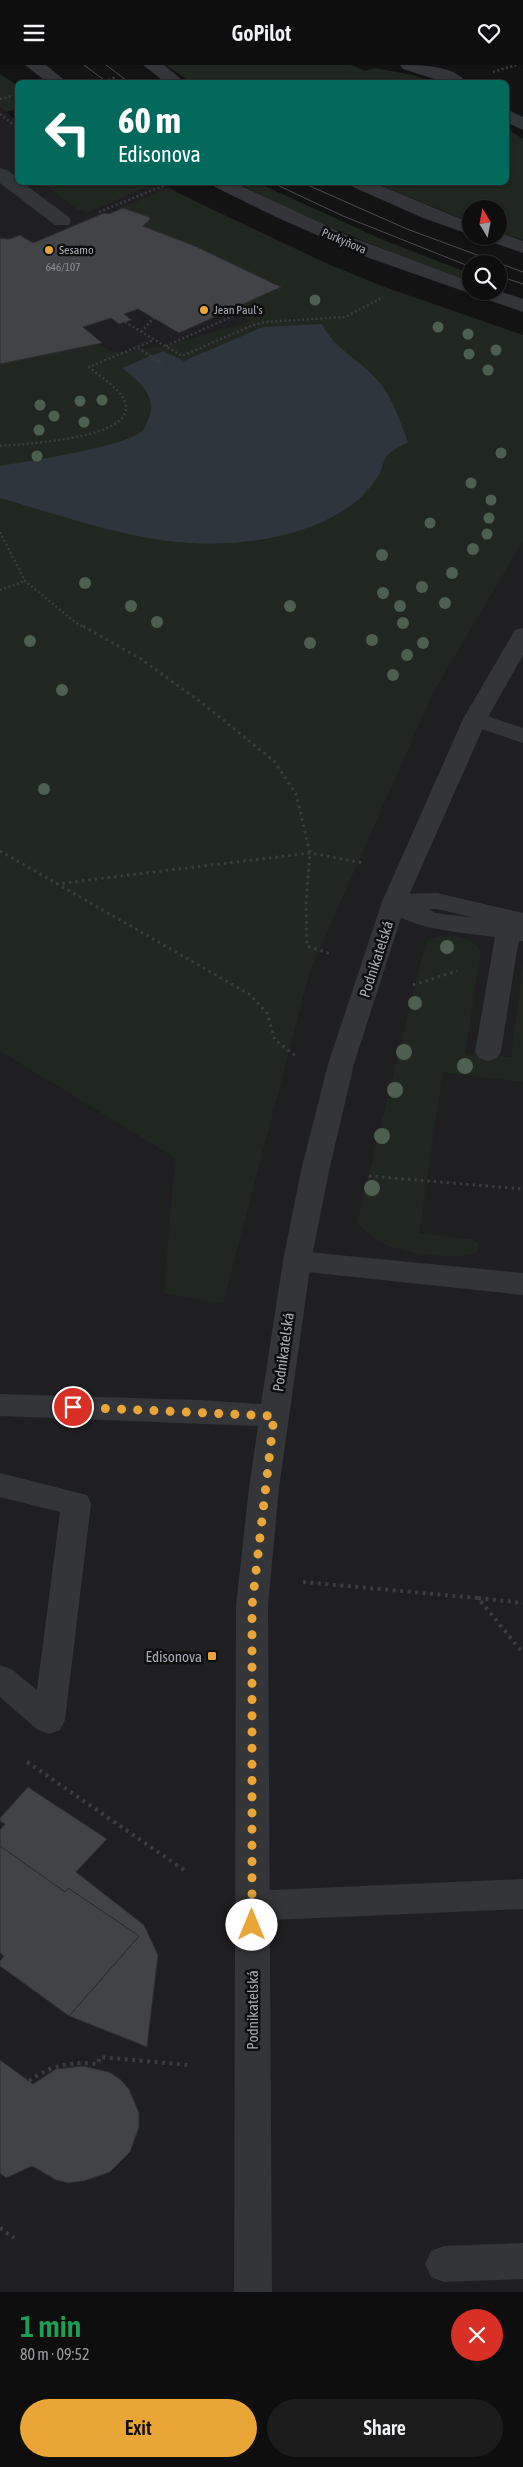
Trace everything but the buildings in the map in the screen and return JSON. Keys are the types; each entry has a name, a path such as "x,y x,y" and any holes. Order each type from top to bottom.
{"street":[{"path":"34,65 56,80"},
{"path":"152,65 174,80"},
{"path":"409,65 451,77 455,80"},
{"path":"509,116 523,125"},
{"path":"0,169 15,165"},
{"path":"0,174 62,221"},
{"name":"Purkyňova","path":"226,185 333,236 391,260 462,286"},
{"path":"365,185 430,214 462,226"},
{"path":"508,242 523,247"},
{"path":"506,300 523,306"},
{"name":"Podnikatelská","path":"253,2292 252,1606 274,1416 297,1261 315,1171 341,1065 394,902 475,719 523,635"},
{"path":"475,719 523,736"},
{"path":"394,902 437,901 518,929 488,1052"},
{"path":"297,1261 523,1284"},
{"path":"0,1405 200,1411 274,1416"},
{"path":"0,1485 76,1504 49,1720 0,1678"},
{"path":"251,1905 523,1894"},
{"path":"444,2264 523,2261"}],"path":[{"path":"499,65 504,69"},
{"path":"498,78 491,73 516,65"},
{"path":"0,99 15,95"},
{"path":"0,114 15,126"},
{"path":"90,215 165,185"},
{"path":"125,322 182,356 264,322 345,317 388,294"},
{"path":"165,347 233,316"},
{"path":"141,332 154,319"},
{"path":"0,450 0,446 57,441 90,434 118,425 126,411 126,403 122,397 89,367 155,340"},
{"path":"137,347 162,363"},
{"path":"0,532 25,581 75,622 141,659 202,703 274,761 296,795 310,853 306,904 307,946 334,955"},
{"path":"0,590 25,581"},
{"path":"0,851 249,994 267,1013 275,1040 297,1057 341,1065"},
{"path":"56,884 310,853 367,864"},
{"path":"369,1176 523,1189"},
{"path":"304,1582 523,1603"},
{"path":"478,1598 523,1653"},
{"path":"24,1760 187,1871"},
{"path":"29,2081 42,2071 69,2062 98,2064 100,2057 188,2065"},
{"path":"0,2228 14,2238"}],"shaded area":[{"path":"351,65 365,71 374,68 413,75 426,80 188,80 167,66"},
{"path":"0,74 15,84 15,110 6,112 0,107"},
{"path":"0,107 15,119 15,185 164,185 246,227 328,264 384,287 523,335 523,2292 0,2292"},
{"path":"509,130 523,139 523,240 508,235 508,200 462,200 462,218 379,185 509,185"},
{"path":"46,185 151,185 87,213 82,210 79,211"},
{"path":"242,185 262,185 381,239 462,270 462,280 382,249 295,211"},
{"path":"167,188 328,264 384,287 523,335 523,541 434,691 310,971 223,1304 164,1293 175,1158 0,1051 0,364 99,344 114,352 165,346 251,321 231,309 280,287 197,247 143,226 150,221 149,217 119,209"},
{"path":"322,324 333,340 372,374 384,388 396,411 408,442 388,455 379,475 368,490 336,515 296,532 275,537 203,544 169,541 102,528 0,498 0,466 98,448 133,436 143,430 151,412 149,397 141,384 122,368 163,351 184,361 263,327"},
{"path":"442,935 469,940 481,952 465,1053 511,1057 523,964 523,1082 443,1072 419,1233 471,1239 478,1243 479,1249 477,1252 456,1256 429,1255 391,1247 375,1239 357,1223 426,941"}],"tram line":[{"path":"84,65 104,80"},
{"path":"106,65 126,80"},
{"path":"277,185 343,216 462,263"},
{"path":"308,185 407,229 523,272"},
{"path":"507,279 523,284"}],"place":[{"name":"Sesamo","path":"49,250"},
{"name":"Jean Paul's","path":"204,310"},
{"name":"Edisonova","path":"212,1656"}],"route":[{"path":"73,1407 200,1411 274,1416 264,1488 252,1606 252,1925"}]}
